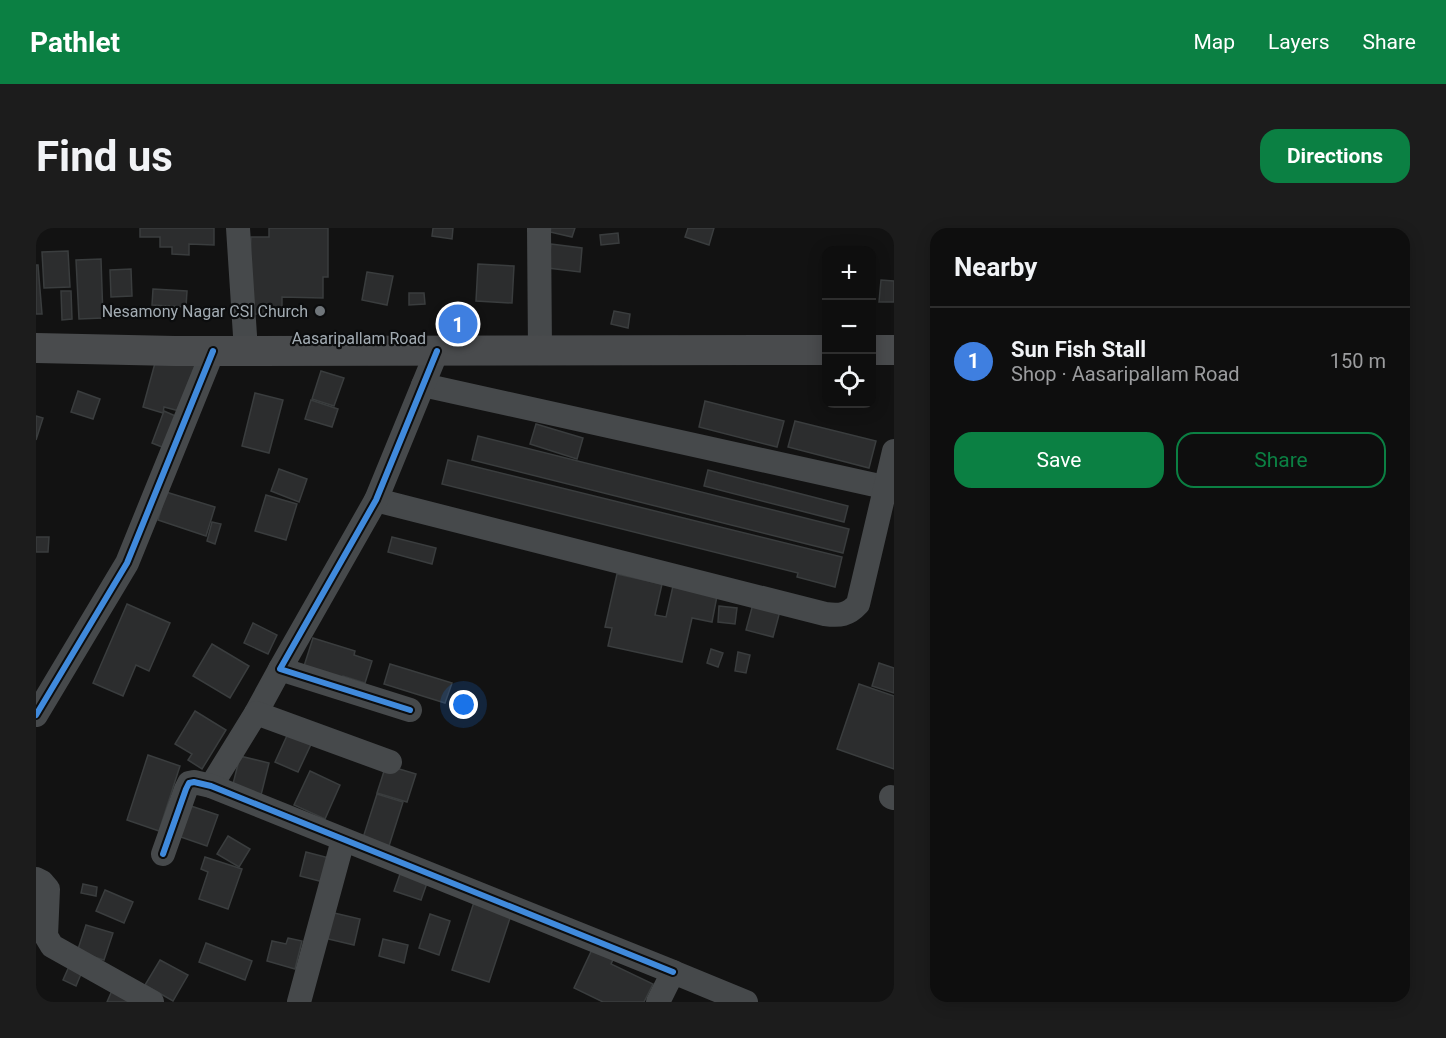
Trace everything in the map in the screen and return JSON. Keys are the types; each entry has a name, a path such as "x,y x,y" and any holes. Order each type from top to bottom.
{"main road":[{"name":"Aasaripallam Road","path":"36,348 213,351 822,350"},
{"path":"876,350 894,350"}],"street":[{"path":"238,228 246,351"},
{"path":"539,228 540,350"},
{"path":"36,714 127,563 213,351"},
{"path":"211,786 376,500 437,351"},
{"path":"423,385 884,487"},
{"path":"376,500 839,616 851,612 858,604 894,451"},
{"path":"280,669 410,711"},
{"path":"255,713 390,762"},
{"path":"163,854 189,783 211,786 746,1002"},
{"path":"299,1002 343,840"},
{"path":"36,879 48,889 46,936 52,946 152,1002"},
{"path":"658,1002 673,972"}],"building":[{"path":"140,228 214,228 214,245 189,244 189,255 172,254 172,247 160,247 160,237 140,237"},
{"path":"269,228 328,228 328,277 323,277 323,298 282,297 282,314 248,314 251,237 269,237"},
{"path":"433,228 453,228 452,239 432,236"},
{"path":"551,228 575,228 572,237 550,232"},
{"path":"688,228 714,228 709,245 685,237"},
{"path":"618,233 619,243 601,245 600,235"},
{"path":"551,244 582,248 580,272 548,268"},
{"path":"68,251 70,287 44,288 42,252"},
{"path":"101,259 103,318 79,319 76,260"},
{"path":"478,264 514,266 512,303 476,301"},
{"path":"36,265 38,265 42,314 36,314"},
{"path":"131,269 132,296 111,297 110,270"},
{"path":"367,272 393,276 387,305 362,300"},
{"path":"881,280 894,281 894,302 879,302"},
{"path":"153,289 187,291 186,307 152,305"},
{"path":"61,291 71,291 72,319 62,320"},
{"path":"409,293 424,293 425,304 409,305"},
{"path":"614,311 630,314 628,328 611,324"},
{"path":"158,352 203,353 187,413 164,407 163,413 143,407"},
{"path":"321,371 344,378 334,406 312,399"},
{"path":"78,391 100,399 93,419 71,412"},
{"path":"255,393 283,400 269,453 242,446"},
{"path":"311,400 338,409 332,427 305,419"},
{"path":"705,401 784,421 777,447 699,427"},
{"path":"164,411 180,418 167,449 152,443"},
{"path":"36,416 43,418 36,440"},
{"path":"795,421 876,441 869,468 788,447"},
{"path":"536,424 583,438 577,459 530,444"},
{"path":"478,436 849,529 843,553 472,460"},
{"path":"448,460 842,557 835,587 797,577 798,573 442,484"},
{"path":"279,469 307,479 299,502 271,491"},
{"path":"708,470 848,506 844,522 704,486"},
{"path":"166,492 215,507 206,536 158,520"},
{"path":"266,495 297,504 286,540 255,531"},
{"path":"212,522 221,524 215,544 207,541"},
{"path":"36,537 49,537 48,552 36,552"},
{"path":"392,537 436,548 432,564 388,552"},
{"path":"617,574 662,584 655,615 666,617 673,586 717,596 712,622 692,618 682,662 608,646 612,628 605,627"},
{"path":"127,604 170,623 149,671 136,665 123,696 93,683"},
{"path":"753,604 780,611 773,637 746,630"},
{"path":"719,606 737,608 735,624 718,622"},
{"path":"253,623 277,635 268,654 244,643"},
{"path":"313,638 355,651 354,655 372,661 365,683 343,676 343,679 304,666"},
{"path":"212,644 249,666 230,698 193,676"},
{"path":"711,649 723,653 718,667 707,663"},
{"path":"738,652 750,655 746,673 735,671"},
{"path":"879,663 894,668 894,693 872,686"},
{"path":"390,664 452,683 445,703 384,684"},
{"path":"859,684 894,696 894,769 837,749"},
{"path":"195,711 226,730 202,769 188,760 192,754 175,744"},
{"path":"290,729 313,740 298,772 275,762"},
{"path":"148,755 180,766 159,831 127,820"},
{"path":"240,756 269,763 261,795 232,788"},
{"path":"386,765 416,774 407,802 377,793"},
{"path":"310,771 340,785 325,819 294,805"},
{"path":"377,794 403,802 388,849 362,841"},
{"path":"185,804 218,815 207,846 175,835"},
{"path":"228,836 250,849 239,867 217,854"},
{"path":"306,852 333,859 327,883 300,876"},
{"path":"205,857 242,869 228,909 199,899 208,872 201,869"},
{"path":"400,874 427,883 421,900 394,891"},
{"path":"83,884 97,887 96,896 81,893"},
{"path":"105,890 133,902 124,923 96,911"},
{"path":"475,899 512,912 489,982 452,970"},
{"path":"330,912 360,919 354,945 324,938"},
{"path":"430,914 450,921 439,955 419,948"},
{"path":"86,925 113,933 104,960 77,952"},
{"path":"288,938 302,941 295,969 267,961 272,941 286,944"},
{"path":"383,939 408,945 404,963 379,956"},
{"path":"596,941 617,951 611,964 653,984 644,1002 603,1002 574,988"},
{"path":"206,943 252,961 245,980 199,962"},
{"path":"160,960 188,975 173,1001 145,985"},
{"path":"71,962 84,967 76,986 63,980"},
{"path":"114,986 133,1002 107,1002"}],"cycle path":[{"path":"36,715 127,563 213,351"},
{"path":"410,710 280,669 376,500 437,351"},
{"path":"163,854 186,789 189,783 194,782 211,786 673,972"}],"place":[{"name":"Nesamony Nagar CSI Church","path":"320,311"},
{"name":"Sun Fish Stall","path":"458,324"}]}
